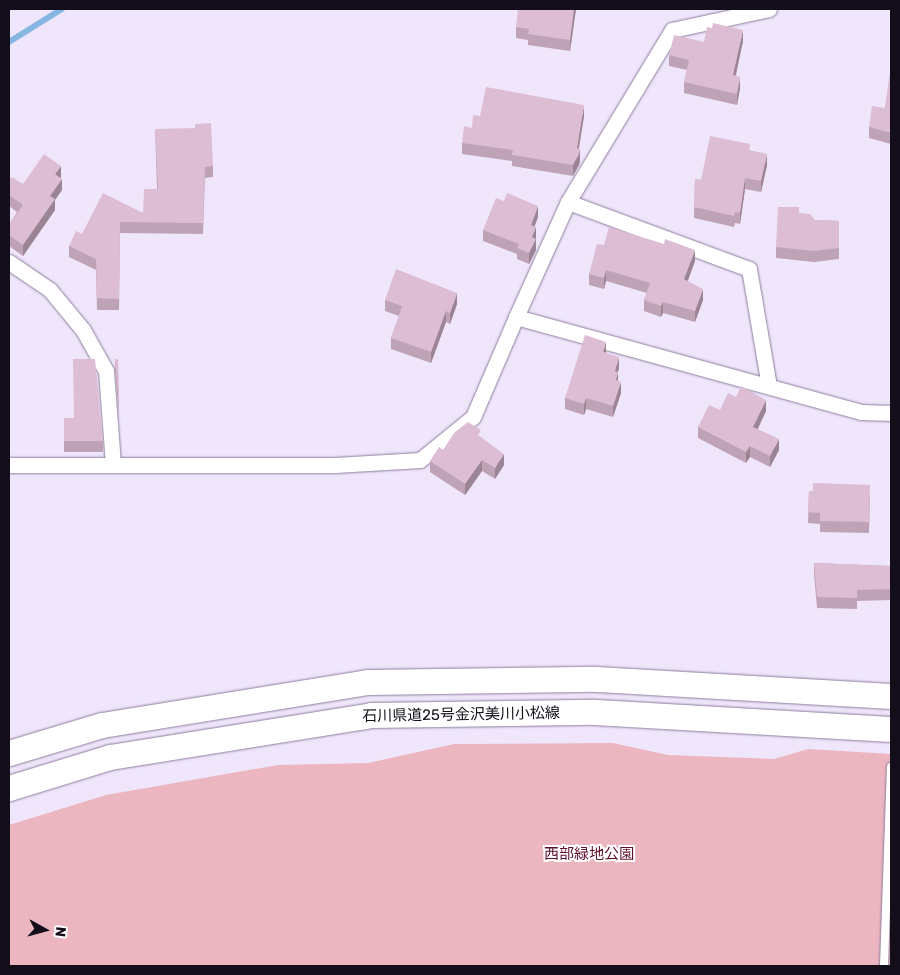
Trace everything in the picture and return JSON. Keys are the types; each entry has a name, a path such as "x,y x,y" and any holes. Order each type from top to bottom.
{"main road":[{"path":"9,753 102,725 368,682 596,679 891,696"},
{"name":"石川県道25号金沢美川小松線","path":"9,788 110,757 371,715 595,712 891,729"}],"street":[{"path":"9,465 335,465 420,460 474,417 516,317 568,202 672,30 769,9"},
{"path":"568,202 749,269 770,386"},
{"path":"9,262 50,290 83,330 106,372 113,465"},
{"path":"516,317 861,412 891,413"}],"lane":[{"path":"884,966 891,767"}],"green space":[{"name":"西部緑地公園","path":"613,743 668,755 774,759 808,749 891,754 891,966 9,966 9,825 106,795 278,765 368,763 454,744"}],"building":[{"path":"518,9 574,9 570,40 528,34 529,29 516,27"},
{"path":"713,23 743,30 733,75 740,77 737,94 684,82 689,60 669,55 674,35 704,42 707,27 712,28"},
{"path":"891,67 891,133 869,127 872,106 885,108"},
{"path":"486,87 584,105 577,148 580,149 573,165 512,155 513,150 462,143 464,126 472,128 473,115 480,116"},
{"path":"211,123 213,166 205,167 203,223 120,222 119,299 97,298 96,259 69,246 76,231 82,234 103,193 143,213 144,189 158,189 155,129 195,128 195,124"},
{"path":"710,136 750,144 749,150 767,154 761,181 745,178 740,213 735,212 734,216 694,207 695,179 701,180"},
{"path":"44,154 61,166 55,174 62,179 50,196 55,199 23,245 9,235 9,225 23,205 9,195 9,181 12,177 23,184"},
{"path":"507,193 538,206 531,225 536,227 532,237 536,239 529,253 517,248 519,244 483,230 496,198 504,201"},
{"path":"778,207 799,207 799,213 810,214 815,220 839,221 839,248 814,251 776,247"},
{"path":"609,227 664,244 665,239 695,250 684,279 703,289 695,311 663,302 661,306 644,300 650,283 606,270 604,278 589,274 597,244 604,245"},
{"path":"396,269 457,293 450,313 446,311 431,352 391,338 402,306 385,300"},
{"path":"585,335 606,342 603,352 619,357 615,371 618,372 616,380 621,382 613,406 586,398 584,404 565,398"},
{"path":"73,359 95,359 103,441 64,441 64,418 74,418"},
{"path":"115,359 118,359 119,405"},
{"path":"741,386 766,400 753,427 779,439 770,456 750,446 746,452 698,427 709,405 720,410 728,393 736,397"},
{"path":"468,422 481,430 478,435 504,454 495,468 482,460 465,484 430,461 439,447 443,450 454,433"},
{"path":"813,483 870,485 869,522 820,521 820,513 808,512 809,491 813,491"},
{"path":"814,563 891,566 891,589 857,590 857,598 817,597"}],"waterway":[{"path":"9,42 62,9"}]}
